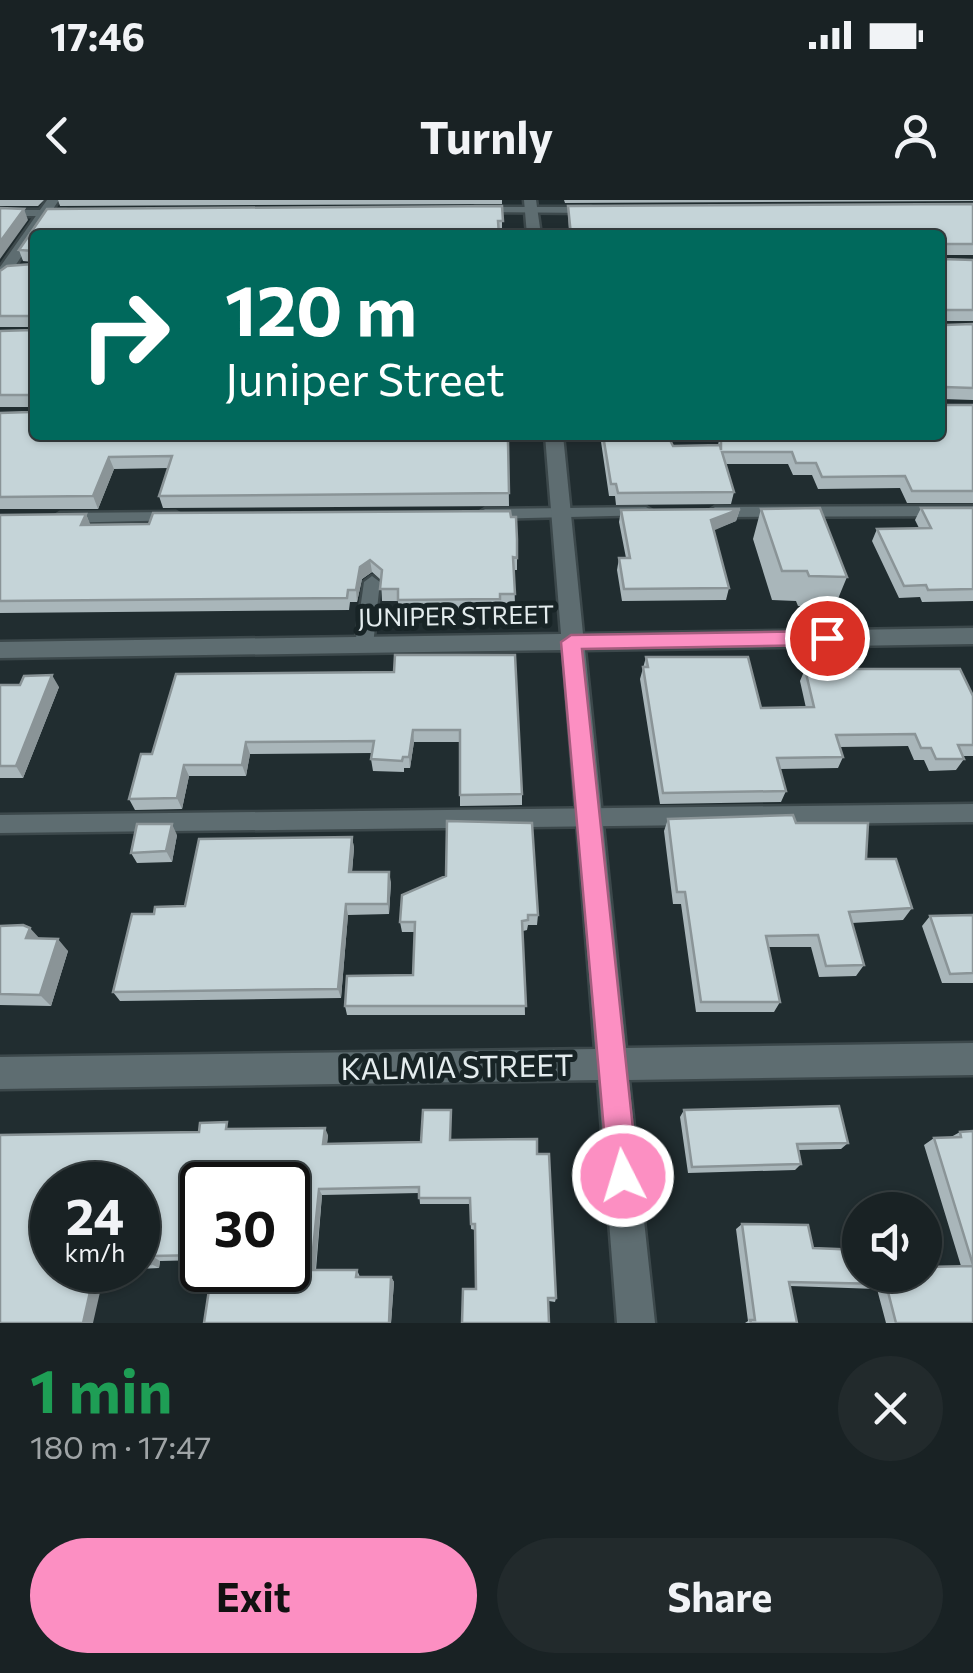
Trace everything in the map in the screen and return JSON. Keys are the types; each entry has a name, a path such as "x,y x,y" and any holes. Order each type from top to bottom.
{"street":[{"path":"530,205 533,230"},
{"path":"33,230 48,206"},
{"path":"7,271 30,235"},
{"path":"555,440 636,1323"},
{"name":"JUNIPER STREET","path":"0,650 973,636"},
{"name":"KALMIA STREET","path":"0,1073 973,1059"}],"lane":[{"path":"453,210 530,205 608,210"},
{"path":"0,213 48,206 82,212"},
{"path":"699,512 973,511"},
{"path":"466,514 660,512"},
{"path":"39,518 194,516"},
{"path":"364,644 372,582"},
{"path":"0,824 973,813"}],"building":[{"path":"973,204 973,244 945,244 945,230 570,230 568,206"},
{"path":"502,206 503,221 498,221 499,230 33,230 47,209"},
{"path":"0,208 24,209 0,242"},
{"path":"30,234 30,251 19,250"},
{"path":"945,259 973,260 973,310 945,310"},
{"path":"30,264 30,316 0,316 0,271 7,266"},
{"path":"973,324 973,388 945,387 945,325"},
{"path":"30,330 30,395 0,395 0,331"},
{"path":"945,405 973,405 973,491 912,491 905,476 822,477 816,463 796,463 792,452 722,452 734,492 618,493 616,484 611,484 604,440 670,440 673,446 720,445 721,450 721,440 945,440"},
{"path":"30,412 30,440 507,440 509,493 159,496 172,456 109,457 93,496 0,497 0,413"},
{"path":"820,508 847,577 782,571 761,509"},
{"path":"921,508 973,508 973,589 904,586 877,529 931,528"},
{"path":"740,509 711,520 729,588 624,589 619,558 630,558 621,510"},
{"path":"510,511 511,517 516,517 515,594 500,594 500,599 398,600 398,589 380,589 382,570 370,560 360,567 356,590 348,590 347,598 0,601 0,515 86,514 81,525 149,524 153,513"},
{"path":"395,655 515,655 522,794 460,795 460,730 413,730 409,757 402,761 371,759 374,741 246,742 242,765 184,765 177,798 129,799 141,754 152,754 176,674 394,672"},
{"path":"646,657 748,657 761,708 814,707 805,669 960,669 973,696 973,745 958,745 964,759 936,759 931,748 921,748 915,734 836,735 843,757 777,758 786,791 663,793 643,667 648,667"},
{"path":"52,675 16,766 0,766 0,685 20,685 24,676"},
{"path":"793,815 796,823 868,823 866,859 896,859 912,908 849,912 864,965 826,966 818,935 766,936 780,1002 701,1002 685,892 677,892 668,819"},
{"path":"447,821 532,823 538,915 528,915 528,920 522,921 526,1006 345,1006 347,976 413,975 415,922 400,922 402,895 446,876"},
{"path":"137,824 172,824 166,851 131,853"},
{"path":"352,837 349,872 389,872 388,904 346,904 338,989 113,992 132,914 154,914 155,907 185,906 199,839"},
{"path":"973,915 973,973 950,974 930,916"},
{"path":"0,926 30,928 26,938 58,939 40,995 0,994"},
{"path":"839,1106 848,1143 797,1144 801,1164 692,1167 684,1110"},
{"path":"423,1110 451,1110 450,1140 537,1139 537,1154 549,1154 556,1298 548,1298 549,1323 462,1323 463,1289 476,1289 475,1224 471,1224 470,1198 419,1198 419,1187 319,1189 311,1270 357,1270 356,1277 391,1277 389,1323 204,1323 209,1292 310,1292 310,1162 180,1162 180,1255 160,1256 160,1162 30,1162 30,1292 90,1292 83,1323 0,1323 0,1135 199,1132 200,1123 227,1122 226,1129 325,1128 323,1144 421,1142"},
{"path":"973,1131 973,1265 934,1138 961,1137 960,1132"},
{"path":"742,1224 808,1225 813,1248 842,1249 842,1283 789,1282 797,1323 750,1320 755,1320"},
{"path":"973,1266 973,1323 896,1323 888,1292 942,1292 942,1267"}],"route":[{"path":"623,1176 571,642 827,638"}]}
